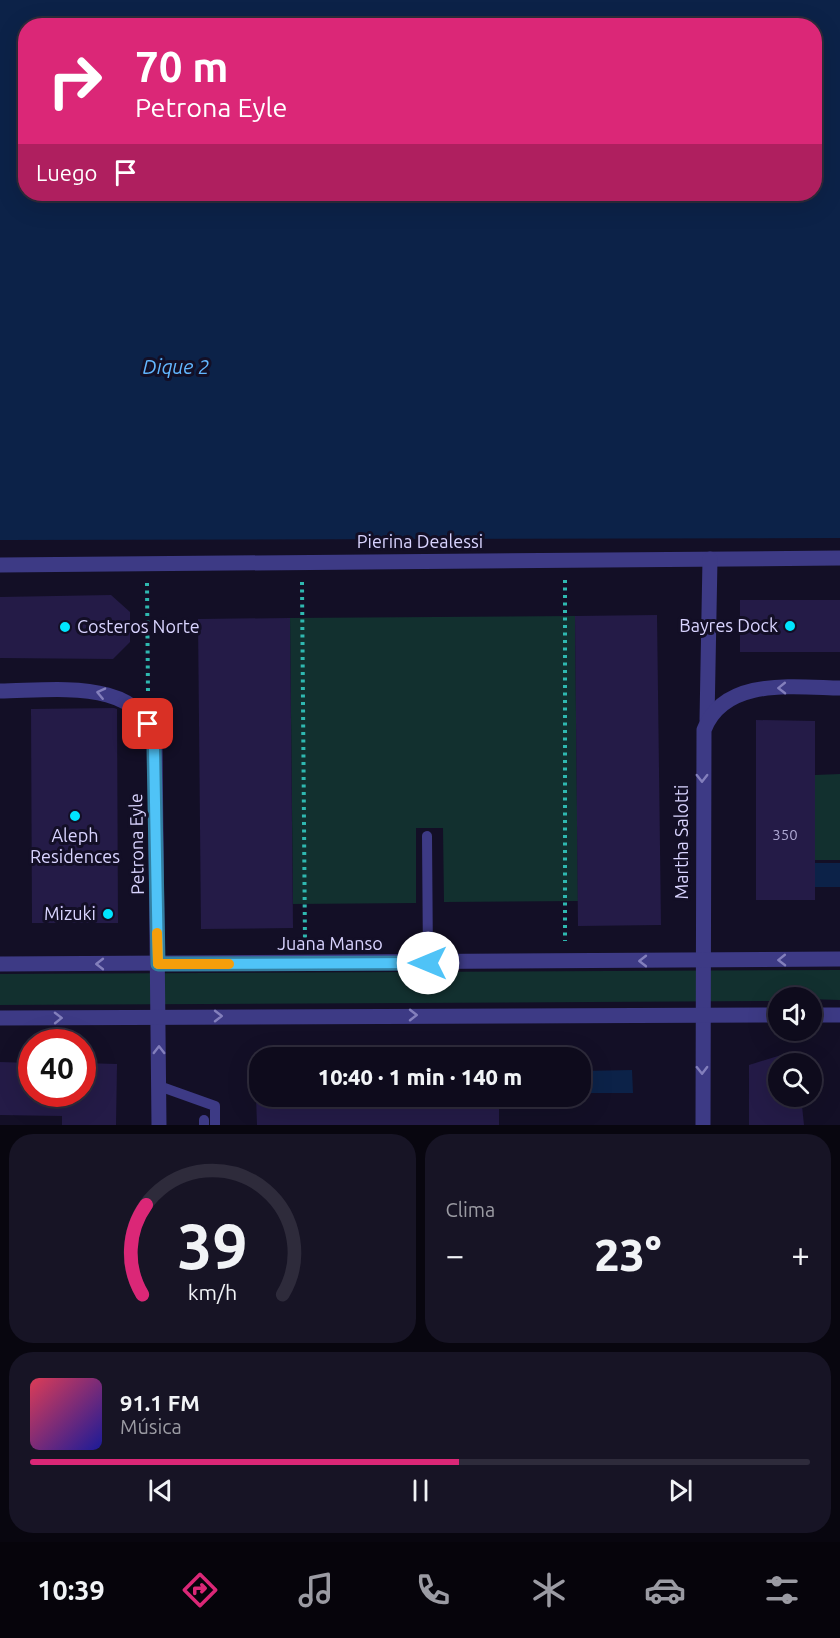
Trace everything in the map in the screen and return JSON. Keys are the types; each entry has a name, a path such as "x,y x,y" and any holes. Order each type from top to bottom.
{"street":[{"name":"Pierina Dealessi","path":"0,565 840,558"},
{"name":"Martha Salotti","path":"703,1125 702,751 707,720 710,559"},
{"path":"707,720 723,702 747,691 840,688"},
{"path":"0,691 99,692 129,703 148,724"},
{"name":"Petrona Eyle","path":"148,724 154,748 159,1125"},
{"name":"Juana Manso","path":"0,964 305,964 840,959"},
{"path":"0,1018 768,1015"},
{"path":"822,1015 840,1015"}],"lane":[{"path":"427,836 428,963"},
{"path":"159,1086 216,1106 215,1125"}],"path":[{"path":"565,561 566,961"},
{"path":"302,563 305,964"},
{"path":"147,564 148,724"}],"green space":[{"path":"575,616 578,901 444,902 443,828 416,828 416,903 293,904 290,618"},
{"path":"840,774 840,860 815,860 815,775"},
{"path":"840,970 840,1000 822,999 822,987 768,987 768,1001 0,1005 0,974"}],"water":[{"name":"Dique 2","path":"0,0 840,0 840,538 0,540"},
{"path":"815,863 840,863 840,887 815,887"},
{"path":"632,1070 633,1093 591,1093 591,1071"}],"building":[{"name":"Costeros Norte","path":"111,595 130,612 130,642 113,659 0,658 0,597"},
{"name":"Bayres Dock","path":"740,600 840,600 840,652 740,652"},
{"path":"657,615 661,925 578,926 575,616"},
{"path":"290,618 293,928 201,929 198,619"},
{"name":"Aleph Residences","path":"31,709 117,709 118,923 32,923"},
{"path":"756,720 815,721 815,900 756,900"},
{"path":"768,1059 768,1107 802,1107 804,1125 749,1125 749,1065"},
{"path":"0,1062 18,1063 18,1107 96,1107 96,1063 117,1064 116,1125 62,1125 62,1116 0,1115"},
{"path":"256,1107 499,1107 499,1125 257,1125"}],"slow traffic":[{"path":"157,933 158,964 229,964"}],"place":[{"name":"Bayres Dock","path":"790,626"},
{"name":"Costeros Norte","path":"65,627"},
{"name":"Aleph Residences","path":"75,816"},
{"name":"Mizuki","path":"108,914"}],"route":[{"path":"148,724 154,741 158,964 428,963"}]}
